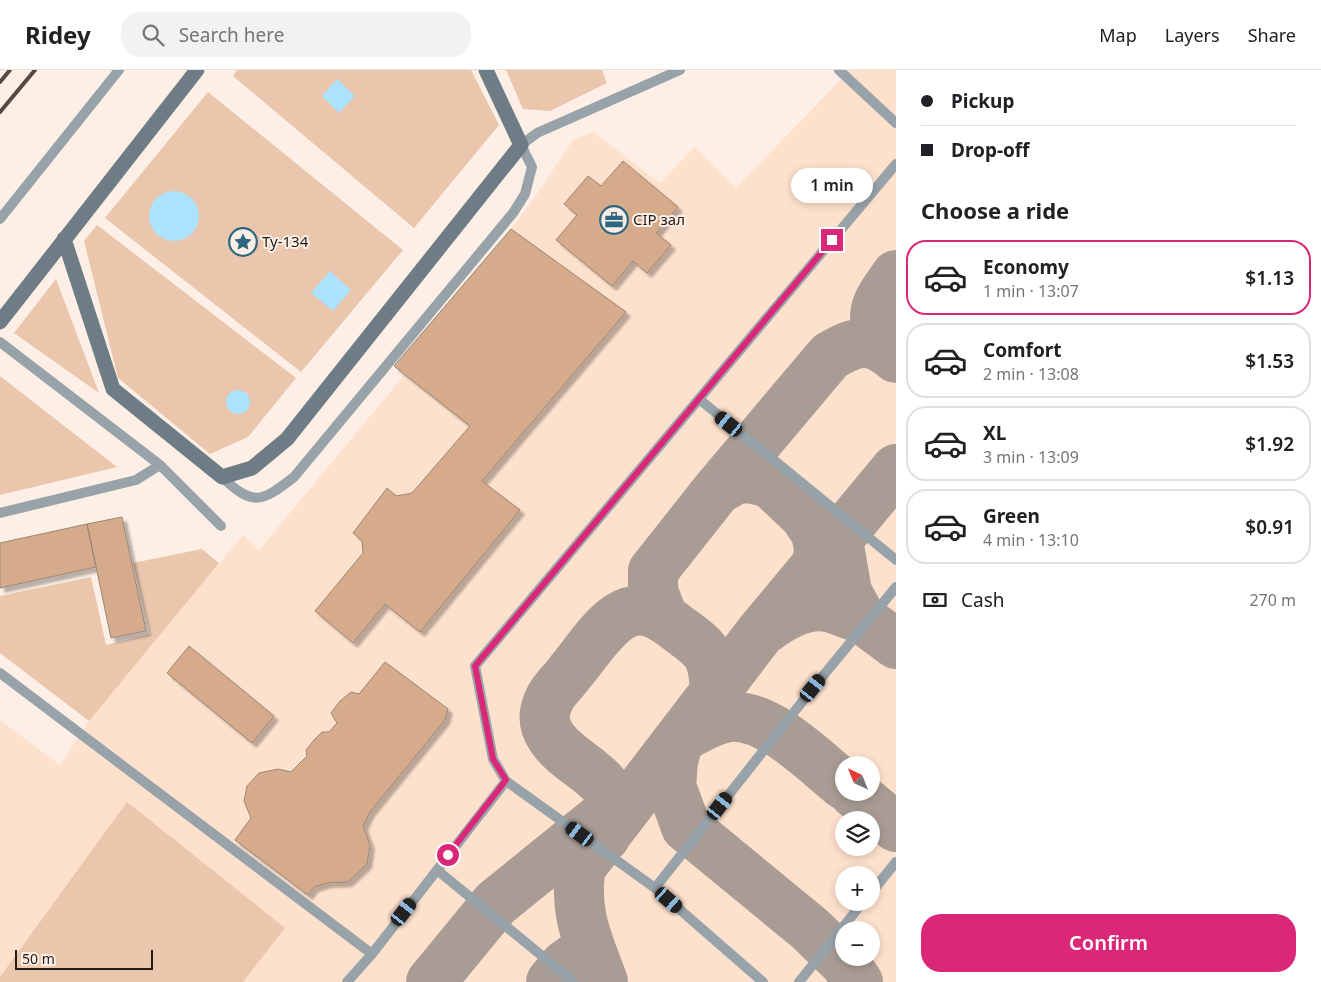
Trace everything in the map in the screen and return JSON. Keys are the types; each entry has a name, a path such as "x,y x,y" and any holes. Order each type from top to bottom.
{"street":[{"path":"0,322 198,70"},
{"path":"64,239 112,389 222,476 252,468 287,439 521,145 486,70"}],"lane":[{"path":"0,219 119,70"},
{"path":"222,476 239,493 253,499 272,494 294,476 513,213 525,194 532,167 521,145 536,132 680,70"},
{"path":"839,70 896,123"},
{"path":"763,982 655,888 506,780 493,759 475,666 895,168"},
{"path":"0,342 160,465 221,526"},
{"path":"699,399 896,560"},
{"path":"0,513 136,480 160,465"},
{"path":"655,888 813,688 896,587"},
{"path":"0,673 372,954"},
{"path":"347,982 372,954 506,780"},
{"path":"880,882 896,862"},
{"path":"437,870 574,982"},
{"path":"798,982 856,911"}],"shaded area":[{"path":"237,70 471,70 499,125 414,228 233,76"},
{"path":"506,70 602,70 607,83 550,111 523,109"},
{"path":"850,70 896,70 896,982 0,982 0,720 60,765 97,708 243,535 259,550 405,374 539,191 573,140 593,132 660,183 695,147 736,188"},
{"path":"208,92 403,250 301,372 105,218"},
{"path":"97,225 296,378 248,437 210,454 118,378 84,241"},
{"path":"56,279 99,393 14,333"},
{"path":"0,376 117,467 0,495"},
{"path":"202,549 219,563 89,721 0,653 0,596 91,577 106,645 150,634 133,563"},
{"path":"127,802 285,928 243,982 0,982 0,977"}],"water":[{"path":"337,79 355,96 339,113 322,96"},
{"path":"174,191 184,193 192,198 197,206 199,216 197,226 192,234 184,239 174,241 164,239 156,234 151,226 149,216 151,206 156,198 164,193"},
{"path":"330,271 351,290 333,311 311,293"},
{"path":"238,390 247,393 250,402 247,411 238,414 229,411 226,402 229,393"}],"building":[{"path":"623,161 678,207 656,233 671,245 647,273 633,261 612,286 556,240 577,215 564,204 588,176 601,186"},
{"path":"511,229 626,312 482,481 520,510 420,632 385,604 353,643 315,611 363,553 362,541 353,533 387,488 396,496 412,493 470,426 394,366"},
{"path":"122,517 146,631 111,638 87,524"},
{"path":"87,524 96,567 0,588 0,543"},
{"path":"189,646 274,716 252,743 167,673"},
{"path":"385,662 448,709 445,720 370,812 363,826 370,845 367,864 348,882 327,883 314,887 308,895 235,840 251,818 244,801 247,786 259,773 278,769 291,772 307,756 306,750 314,740 322,732 329,732 337,723 331,713 340,701 351,692 359,694"}],"taxiway":[{"path":"885,348 876,326 876,310 883,294 896,275"},
{"path":"717,490 830,356 848,347 864,343 879,347 896,358"},
{"path":"603,982 587,939 580,912 579,883 581,867 760,633 896,469"},
{"path":"662,615 653,591 653,571 717,490 736,479 749,478 770,483 804,515 816,533 819,549 817,565"},
{"path":"764,630 794,612 819,606 828,607 861,618 847,592 838,540"},
{"path":"605,837 611,808 610,797 606,788 597,777 569,756 553,740 548,731 545,721 545,710 555,691 599,635 612,622 627,613 643,611 651,612 666,620 703,649 711,662 715,692"},
{"path":"861,618 896,644"},
{"path":"835,777 788,739 756,721 739,717 724,718 712,722 679,739 673,761 671,786 686,827 810,929 844,962 858,982"},
{"path":"864,801 896,827"},
{"path":"431,982 496,903 601,818"},
{"path":"551,982 565,965 576,957 595,960"}],"railway":[{"path":"0,82 10,70"},
{"path":"0,112 35,70"}],"place":[{"name":"CIP зал","path":"614,220"},
{"name":"Ту-134","path":"243,242"}],"route":[{"path":"448,855 506,780 493,759 475,666 832,240"}]}
